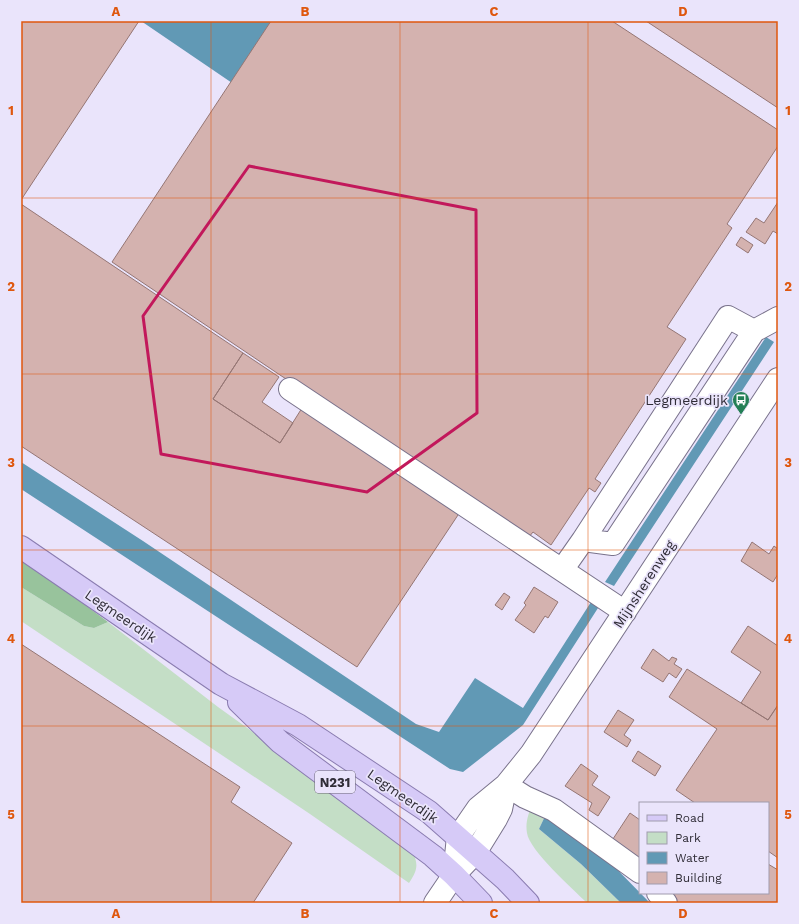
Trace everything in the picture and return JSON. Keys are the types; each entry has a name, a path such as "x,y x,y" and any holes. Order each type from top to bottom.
{"main road":[{"name":"Legmeerdijk","path":"21,547 221,684 298,725 429,812 505,878 528,903"},
{"name":"Legmeerdijk","path":"221,684 280,742 433,856 454,874 481,903"}],"street":[{"path":"562,570 728,316 754,331"},
{"path":"583,540 613,544 754,331 778,318"},
{"name":"Mijnsherenweg","path":"454,874 458,837 478,808 506,785 531,754 778,379"},
{"path":"290,389 625,612"},
{"path":"506,785 525,797 554,810 639,871"},
{"name":"Mijnsherenweg","path":"435,903 454,874 475,853 501,809 506,785"},
{"path":"659,894 666,903"}],"highlighted area":[{"path":"249,166 476,210 477,413 367,492 161,454 143,316"}],"green space":[{"path":"21,557 108,622 94,628 84,626 21,587"},
{"path":"21,587 84,626 94,628 108,622 218,707 411,846 415,857 416,869 409,883 310,814 21,621"},
{"path":"533,803 547,812 539,829 581,864 621,903 587,903 543,859 535,849 527,833 527,821"}],"water":[{"path":"141,21 318,21 263,104"},
{"path":"766,337 774,342 614,586 605,582"},
{"path":"21,462 143,541 416,724 439,732 475,678 523,708 591,602 598,608 523,725 463,772 450,769 21,489"},
{"path":"547,812 598,850 639,892 639,894 641,894 650,903 621,903 581,864 539,829"}],"building":[{"path":"21,21 139,21 21,200"},
{"path":"271,21 612,21 778,130 778,146 727,224 732,228 667,327 686,339 595,479 601,483 595,492 589,488 551,545 533,532 529,537 280,375 112,262"},
{"path":"646,21 778,21 778,108"},
{"path":"778,202 778,234 773,231 765,244 746,232 756,218 764,223"},
{"path":"21,204 243,353 213,399 280,443 302,408 460,512 357,667 21,446"},
{"path":"741,237 753,245 748,253 736,245"},
{"path":"243,353 279,377 262,402 293,423 280,443 213,399"},
{"path":"752,542 769,554 774,546 778,549 778,574 773,582 741,561"},
{"path":"534,587 558,602 548,618 545,616 534,633 515,620 526,605 524,603"},
{"path":"504,593 510,597 502,610 495,605"},
{"path":"748,626 778,646 778,705 768,720 741,703 761,672 731,652"},
{"path":"21,644 240,787 231,802 292,843 253,903 21,903"},
{"path":"653,649 669,661 672,657 677,659 674,664 682,669 676,678 669,673 663,682 641,668"},
{"path":"687,669 768,720 778,705 778,858 769,852 769,802 694,802 676,790 717,729 669,697"},
{"path":"618,710 634,720 624,735 631,740 627,747 604,732"},
{"path":"638,751 661,766 655,776 632,761"},
{"path":"581,764 598,776 592,785 610,797 598,816 589,810 592,803 565,786"},
{"path":"630,813 639,819 639,860 611,842"},
{"path":"769,865 778,870 778,903 674,903 667,894 769,894"}],"place":[{"name":"Legmeerdijk","path":"741,415"}]}
